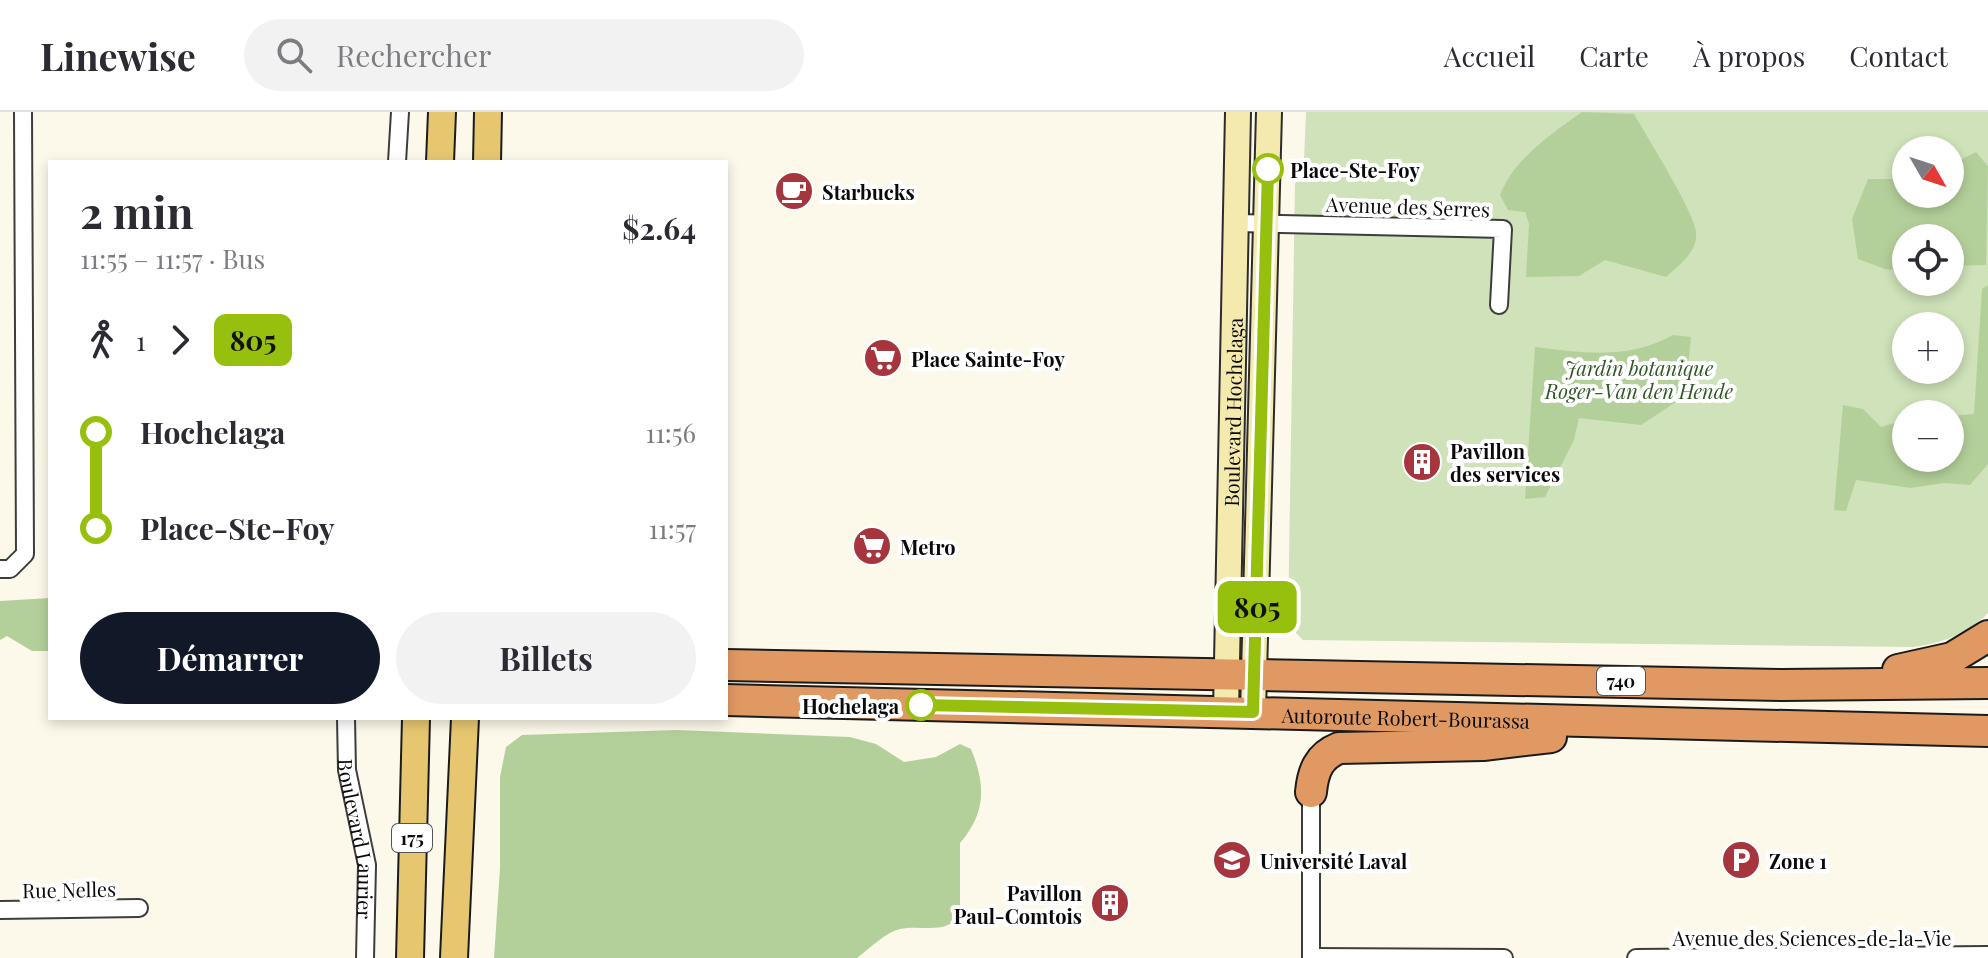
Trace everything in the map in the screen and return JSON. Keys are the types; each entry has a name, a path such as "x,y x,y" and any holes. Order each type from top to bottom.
{"highway":[{"path":"1782,685 1921,667 1952,658 1988,636"},
{"name":"Autoroute Robert-Bourassa","path":"728,665 1240,672 1782,685 1988,683"},
{"name":"Autoroute Robert-Bourassa","path":"728,700 1988,731"},
{"path":"1311,792 1317,765 1326,753 1339,748 1420,748 1483,745 1524,738 1672,736 1801,728"}],"main road":[{"path":"440,160 442,112"},
{"path":"487,160 488,112"},
{"name":"Boulevard Hochelaga","path":"1238,112 1240,712"},
{"name":"Boulevard Hochelaga","path":"1240,672 1266,223 1269,112"},
{"name":"175","path":"410,958 416,720"},
{"name":"175","path":"454,958 465,720"}],"street":[{"path":"0,569 18,564 25,554 23,112"},
{"path":"397,160 400,112"},
{"name":"Avenue des Serres","path":"1236,223 1503,229 1499,305"},
{"name":"Boulevard Laurier","path":"346,720 347,770 367,865 365,958"},
{"path":"1311,792 1311,958 1504,958"},
{"name":"Rue Nelles","path":"0,910 139,908"},
{"name":"Avenue des Sciences-de-la-Vie","path":"1636,958 1988,955"}],"green space":[{"name":"Jardin botanique Roger-Van den Hende","path":"1306,112 1988,112 1988,613 1972,627 1954,636 1913,647 1303,640 1288,625 1295,184 1304,161"},
{"path":"1582,112 1634,114 1679,192 1693,222 1696,239 1687,258 1666,277 1605,260 1579,276 1526,277 1529,224 1525,212 1508,210 1500,195 1524,159 1546,138"},
{"path":"1976,152 1988,166 1986,265 1964,266 1964,224 1892,224 1892,270 1858,259 1852,219 1868,179 1892,179 1892,208 1964,208 1964,158"},
{"path":"1988,285 1988,464 1970,485 1943,483 1911,488 1856,480 1846,511 1834,510 1843,405 1863,409 1881,427 1892,424 1892,472 1964,472 1964,415 1974,414 1982,289"},
{"path":"1673,335 1691,337 1685,396 1641,425 1579,418 1574,440 1545,497 1525,499 1535,347 1606,353 1639,348"},
{"path":"48,598 48,651 32,651 7,636 0,640 0,601"},
{"path":"677,730 850,737 876,744 904,762 936,757 960,744 971,749 979,775 981,798 975,821 960,843 960,914 955,921 941,927 895,931 857,958 494,958 500,868 500,777 506,747 522,735"}],"bus line":[{"name":"805","path":"921,705 1253,712 1268,169"}],"place":[{"name":"Place-Ste-Foy","path":"1268,169"},
{"name":"Starbucks","path":"794,191"},
{"name":"Place Sainte-Foy","path":"883,358"},
{"name":"Pavillon des services","path":"1422,462"},
{"name":"Metro","path":"872,546"},
{"name":"Hochelaga","path":"921,705"},
{"name":"Université Laval","path":"1232,860"},
{"name":"Zone 1","path":"1741,860"},
{"name":"Pavillon Paul-Comtois","path":"1110,903"}]}
